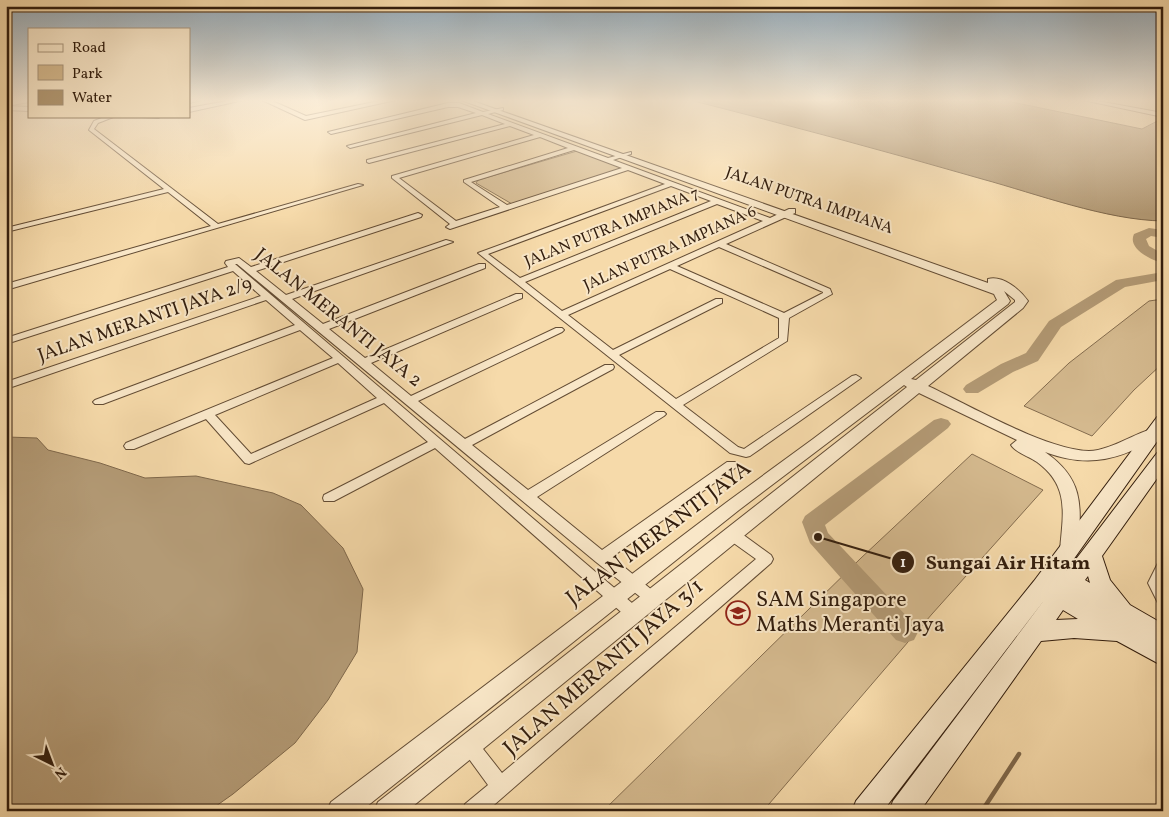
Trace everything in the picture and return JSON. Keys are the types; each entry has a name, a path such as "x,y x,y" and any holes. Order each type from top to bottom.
{"main road":[{"path":"903,811 1035,632 1057,585 1068,550 1159,426"},
{"path":"866,811 1057,585 1092,555 1163,457"},
{"path":"1092,555 1101,584 1129,626"},
{"path":"1057,585 1129,626 1163,656"},
{"path":"1035,632 1074,628 1129,626 1163,635"}],"street":[{"path":"102,138 216,226"},
{"path":"350,146 382,138"},
{"path":"369,161 457,138"},
{"path":"533,138 394,176 452,226 628,168"},
{"path":"547,138 770,221"},
{"name":"JALAN PUTRA IMPIANA","path":"578,138 1003,285 1011,296"},
{"path":"507,208 466,181 574,148"},
{"path":"605,160 623,154"},
{"path":"671,184 482,253 740,453 746,452 856,378"},
{"path":"6,287 360,185"},
{"path":"6,230 167,190"},
{"name":"JALAN PUTRA IMPIANA 7","path":"518,282 718,201"},
{"name":"JALAN PUTRA IMPIANA","path":"788,212 1011,296"},
{"name":"JALAN PUTRA IMPIANA 6","path":"561,315 788,212"},
{"path":"249,270 418,215"},
{"path":"284,299 449,242"},
{"path":"719,244 828,291 827,294 784,317"},
{"name":"JALAN MERANTI JAYA 2","path":"634,614 340,359 335,348 320,329 239,261 228,263 301,326 335,348 362,362 653,599"},
{"path":"320,329 482,266"},
{"path":"670,266 784,317"},
{"path":"6,341 233,268"},
{"path":"362,362 519,296"},
{"name":"JALAN MERANTI JAYA","path":"340,811 633,583 1020,306 1022,301 1011,296"},
{"name":"JALAN MERANTI JAYA 2/9","path":"6,386 267,297"},
{"path":"612,355 719,301"},
{"path":"676,404 784,339 784,317"},
{"path":"99,402 301,326"},
{"path":"409,401 559,330"},
{"path":"130,446 340,359"},
{"path":"463,445 609,367"},
{"path":"907,386 1033,441 1068,454 1091,456 1118,452 1159,426"},
{"path":"907,386 1027,449 1057,469 1068,483 1072,498 1068,550"},
{"name":"JALAN MERANTI JAYA","path":"386,811 733,535 907,386"},
{"path":"208,414 246,459 251,460 386,398"},
{"path":"527,497 660,414"},
{"path":"421,428 434,421"},
{"path":"329,498 437,442"},
{"path":"601,558 731,465"},
{"path":"539,531 556,520"},
{"name":"JALAN MERANTI JAYA 3/1","path":"472,811 766,559 733,535"},
{"path":"1163,567 1154,582 1154,586 1163,599"},
{"path":"470,746 501,786"}],"green space":[{"path":"577,151 621,166 620,169 512,204 476,183 478,180"},
{"path":"1163,299 1163,363 1134,390 1092,436 1024,406 1069,363 1149,301"},
{"path":"972,454 1043,490 932,614 763,811 603,811 861,558"}],"water":[{"path":"835,138 1163,138 1163,221 1141,220 1095,211"},
{"path":"7,437 37,438 48,450 100,463 145,478 196,476 273,493 301,505 343,548 363,589 357,652 328,700 295,743 233,794 209,811 6,811"}],"waterway":[{"path":"1163,234 1149,232 1139,237 1142,246 1147,251 1163,259"},
{"path":"972,389 1007,368 1032,357 1055,324 1121,283 1163,276"},
{"path":"905,632 818,537 813,522 941,424"},
{"path":"982,811 1019,754"}],"place":[{"name":"Sungai Air Hitam","path":"818,537"},
{"name":"SAM Singapore Maths Meranti Jaya","path":"738,613"}]}
